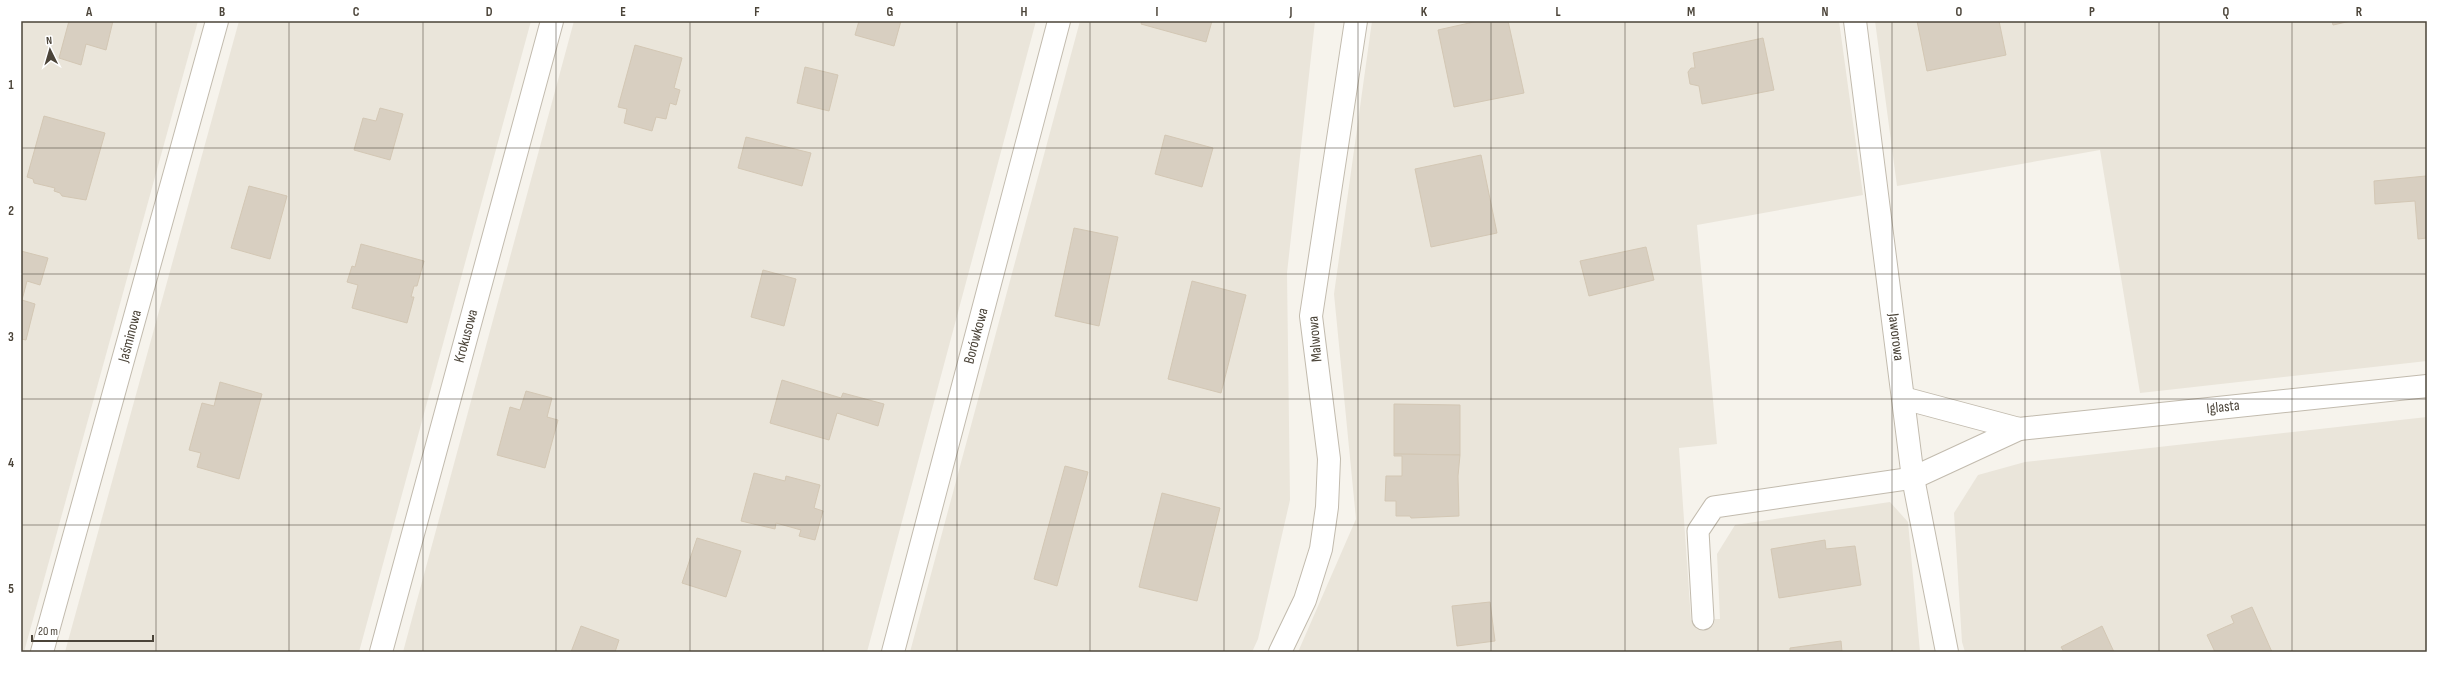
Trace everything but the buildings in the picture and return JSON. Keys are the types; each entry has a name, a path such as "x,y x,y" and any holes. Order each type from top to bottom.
{"street":[{"name":"Jaśminowa","path":"42,652 217,21"},
{"name":"Krokusowa","path":"380,652 552,21"},
{"name":"Borówkowa","path":"893,652 1059,21"},
{"name":"Malwowa","path":"1280,652 1307,593 1321,549 1327,507 1329,459 1311,316 1356,21"},
{"name":"Jaworowa","path":"1855,21 1913,478 1947,652"},
{"name":"Iglasta","path":"1913,478 2019,429 2427,386"},
{"name":"Iglasta","path":"1903,398 2019,429"}],"lane":[{"path":"1703,619 1698,531 1714,507 1913,478"}],"shaded area":[{"path":"21,21 198,21 24,652 21,652"},
{"path":"239,21 531,21 359,652 65,652"},
{"path":"574,21 1036,21 867,652 403,652"},
{"path":"1080,21 1315,21 1287,273 1290,500 1258,639 1252,652 910,652"},
{"path":"1372,21 1839,21 1863,195 1697,225 1717,444 1679,448 1691,620 1720,619 1717,554 1735,525 1890,502 1908,522 1920,652 1298,652 1356,519 1334,294"},
{"path":"1875,21 2427,21 2427,361 2140,393 2100,150 1897,186"},
{"path":"2427,417 2427,652 1965,652 1962,642 1954,513 1978,475 2025,462"}]}
